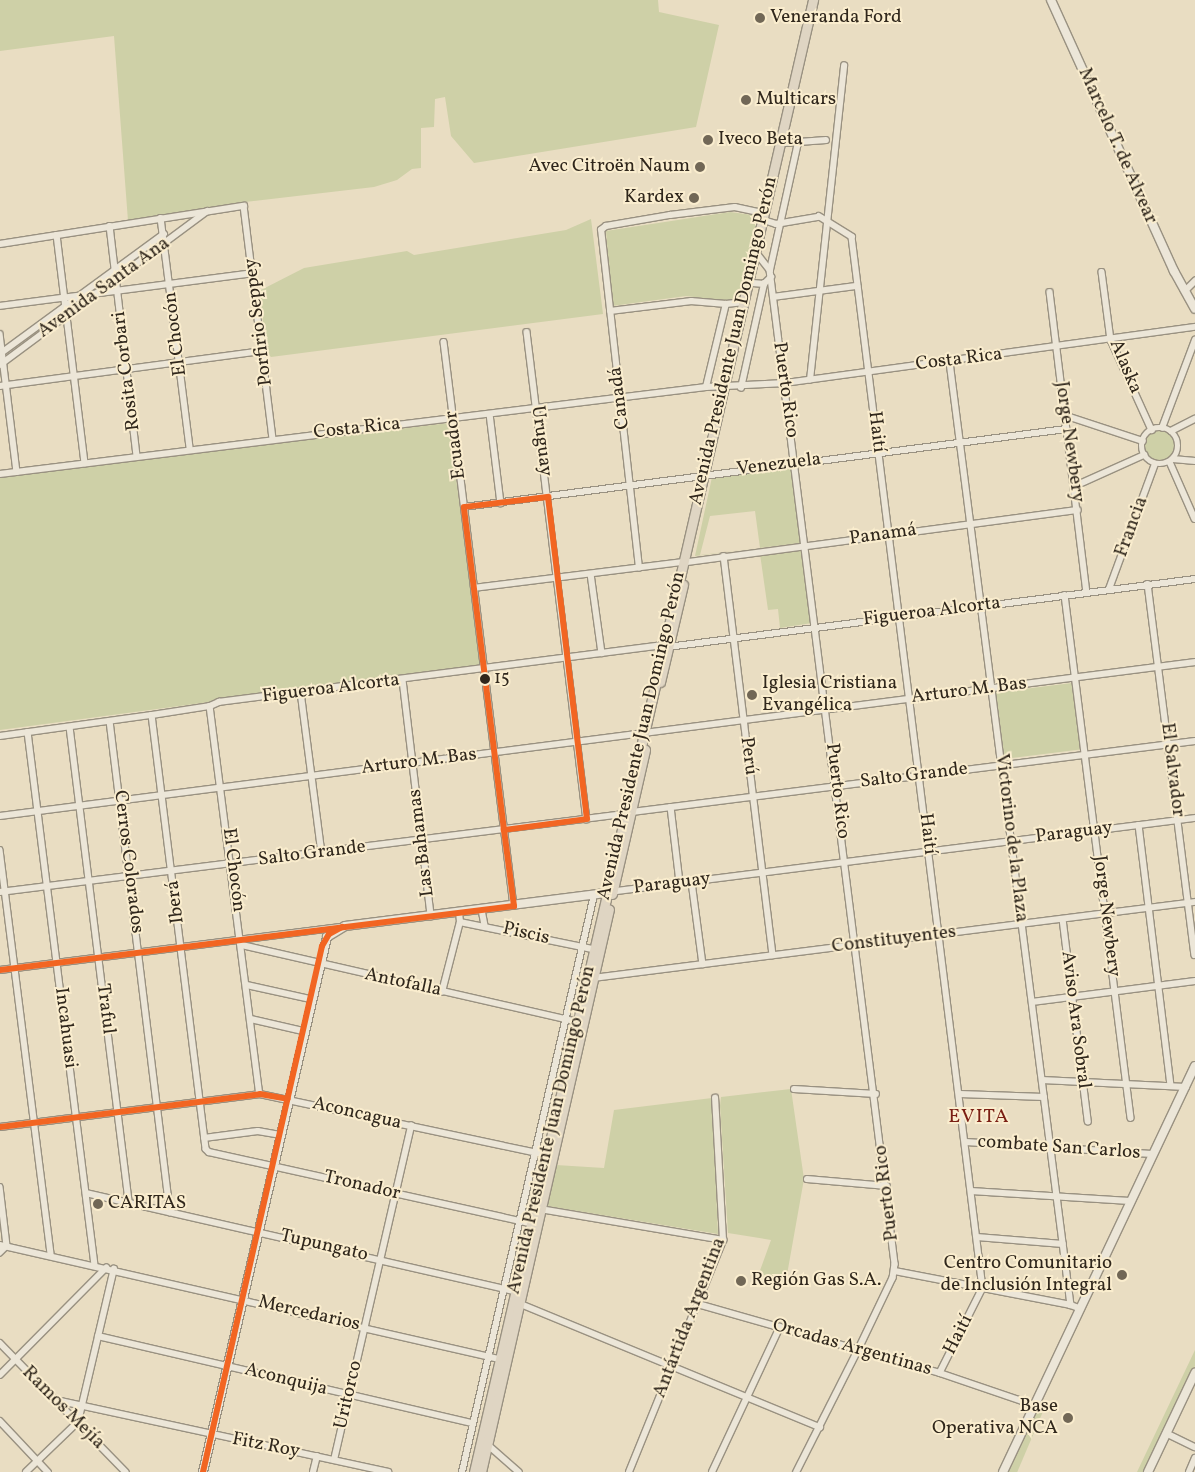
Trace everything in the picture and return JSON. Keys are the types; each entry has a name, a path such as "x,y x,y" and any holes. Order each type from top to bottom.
{"main road":[{"name":"Avenida Presidente Juan Domingo Perón","path":"722,388 753,283 813,0"},
{"name":"Avenida Presidente Juan Domingo Perón","path":"480,1472 499,1359 516,1302 515,1291 530,1223 593,949 628,813 705,475 722,388 785,143 818,0"},
{"name":"Marcelo T. de Alvear","path":"1051,0 1174,271 1195,309"},
{"name":"Avenida Presidente Juan Domingo Perón","path":"474,1472 484,1441 516,1302 540,1209 593,978 609,892"},
{"name":"Paraguay","path":"342,926 514,906 609,892"},
{"path":"203,1472 274,1166 318,964 327,937 342,926"},
{"path":"1003,1472 1195,1066"},
{"path":"1148,1472 1195,1373"}],"street":[{"path":"810,380 844,66"},
{"path":"785,143 826,140"},
{"path":"770,270 798,143"},
{"name":"Porfirio Seppey","path":"208,211 244,206 273,438"},
{"name":"Canadá","path":"639,568 621,398 600,234 603,228 735,207 766,217"},
{"path":"0,244 208,211"},
{"name":"Avenida Santa Ana","path":"2,363 208,211"},
{"path":"766,217 781,223 818,217 827,222"},
{"name":"El Chocón","path":"161,218 190,449"},
{"name":"Haití","path":"827,222 852,237 983,1288 940,1373"},
{"name":"Rosita Corbari","path":"110,226 137,456"},
{"name":"Avenida Santa Ana","path":"1,353 164,234"},
{"path":"58,235 85,463"},
{"path":"759,256 770,270"},
{"name":"Puerto Rico","path":"770,270 876,1094 895,1271"},
{"name":"Alaska","path":"1102,272 1111,340 1152,430"},
{"path":"0,306 253,273"},
{"path":"741,388 764,284 771,277"},
{"path":"1186,290 1195,282"},
{"path":"753,283 764,284"},
{"path":"773,297 857,286"},
{"name":"Jorge Newbery","path":"1050,292 1087,592"},
{"path":"610,311 691,301 726,304 744,302"},
{"path":"706,387 726,304"},
{"name":"Costa Rica","path":"0,474 273,438 453,419 706,387 741,388 810,380 1057,348 1195,327"},
{"name":"Uruguay","path":"527,332 588,819"},
{"path":"0,334 3,386 17,472"},
{"path":"1162,428 1195,340"},
{"name":"Ecuador","path":"444,342 514,906"},
{"path":"3,386 263,351"},
{"name":"Victorino de la Plaza","path":"950,362 1071,1305"},
{"path":"490,414 501,503"},
{"path":"1064,415 1143,440"},
{"path":"1171,431 1195,419"},
{"path":"1195,461 1172,460 1155,464 1144,454 1143,440 1152,430 1162,428 1171,431 1178,445 1172,460 1195,518"},
{"name":"Venezuela","path":"464,508 961,441 1066,429"},
{"path":"1075,486 1144,454"},
{"name":"Francia","path":"1109,589 1155,464"},
{"name":"Panamá","path":"474,588 1078,510"},
{"name":"Perú","path":"724,556 773,955"},
{"path":"592,574 602,653"},
{"name":"Figueroa Alcorta","path":"0,736 210,706 219,702 1195,578"},
{"name":"El Salvador","path":"1148,584 1178,820 1192,902 1195,955"},
{"name":"Jorge Newbery","path":"1065,595 1131,1118"},
{"name":"Arturo M. Bas","path":"0,816 412,762 495,754 1195,662"},
{"name":"Las Bahamas","path":"403,680 431,916"},
{"path":"301,692 322,853"},
{"name":"El Chocón","path":"210,706 222,787 260,1094"},
{"name":"Iberá","path":"152,715 206,1149"},
{"name":"Cerros Colorados","path":"110,721 160,1106 170,1212"},
{"name":"Traful","path":"70,727 129,1202"},
{"name":"Incahuasi","path":"28,732 94,1265"},
{"name":"Salto Grande","path":"3,892 422,841 754,796 1195,741"},
{"path":"672,807 680,884"},
{"name":"Paraguay","path":"609,892 1195,818"},
{"path":"1139,825 1171,1086"},
{"path":"0,850 3,892 16,968 51,1255"},
{"path":"692,882 703,964"},
{"name":"Avenida Presidente Juan Domingo Perón","path":"462,1472 594,895"},
{"name":"Constituyentes","path":"593,978 1192,902"},
{"path":"482,910 485,925"},
{"path":"442,992 460,922 458,912"},
{"name":"Aviso Ara Sobral","path":"1063,919 1088,1121"},
{"name":"Piscis","path":"460,922 485,925 593,949"},
{"name":"Paraguay","path":"0,970 181,947 242,943 342,926"},
{"name":"Antofalla","path":"242,943 318,964 577,1022"},
{"path":"1032,1002 1195,981"},
{"path":"247,984 310,999"},
{"path":"251,1019 303,1031"},
{"path":"1042,1080 1186,1087"},
{"path":"794,1089 876,1094"},
{"name":"Aconcagua","path":"0,1127 200,1100 260,1094 546,1155"},
{"path":"960,1094 1044,1098"},
{"name":"Antártida Argentina","path":"629,1472 723,1240 715,1098"},
{"name":"Uritorco","path":"334,1460 410,1126"},
{"path":"204,1138 258,1131 280,1136"},
{"name":"combate San Carlos","path":"966,1142 1051,1150 1152,1154"},
{"name":"Tronador","path":"206,1149 209,1152 530,1223"},
{"path":"807,1178 887,1186"},
{"path":"0,1187 7,1246 0,1253"},
{"path":"971,1191 1130,1201"},
{"name":"Tupungato","path":"86,1193 380,1258 515,1291"},
{"path":"540,1209 723,1240"},
{"path":"977,1237 1063,1244"},
{"name":"Mercedarios","path":"0,1245 365,1326 499,1359"},
{"path":"0,1375 106,1268"},
{"path":"26,1472 78,1422 84,1405 114,1269"},
{"path":"797,1472 859,1349 895,1271 1079,1308"},
{"path":"516,1302 820,1427"},
{"name":"Orcadas Argentinas","path":"698,1304 940,1373 1034,1405"},
{"path":"714,1471 780,1327"},
{"name":"Aconquija","path":"98,1336 473,1423"},
{"name":"Ramos Mejía","path":"0,1343 78,1422 122,1471"},
{"name":"Fitz Roy","path":"56,1400 388,1472"},
{"path":"0,1420 48,1472"},
{"path":"1166,1433 1195,1447"},
{"path":"484,1441 519,1472"},
{"path":"313,1472 317,1456"},
{"path":"1189,1472 1195,1458"}],"green space":[{"path":"0,0 658,0 659,12 719,25 696,127 474,163 451,136 445,97 435,99 434,127 421,128 421,168 412,169 397,180 374,187 245,202 128,221 114,36 0,51"},
{"path":"730,212 760,216 742,298 726,301 686,296 612,306 606,231"},
{"path":"591,219 603,314 271,357 267,353 259,291 304,268 407,251 414,255 566,230"},
{"path":"449,423 480,663 477,666 0,730 0,476"},
{"path":"1160,431 1166,432 1171,436 1175,441 1175,453 1171,458 1166,462 1160,463 1154,462 1149,458 1145,453 1144,447 1145,441 1149,436 1154,432"},
{"path":"791,466 800,543 760,548 755,511 710,516 700,555 753,549 695,556 712,477"},
{"path":"803,550 812,623 780,628 778,609 768,610 760,554"},
{"path":"1072,683 1080,750 1004,759 996,692"},
{"path":"791,1089 804,1179 785,1286 758,1276 771,1240 728,1233 720,1106 721,1097"},
{"path":"712,1098 718,1234 547,1206 556,1165 604,1168 614,1110"},
{"path":"1195,1350 1195,1366 1145,1472 1137,1472"},
{"path":"1037,1405 1044,1408 1017,1472 1009,1472"}],"transit line":[{"name":"15","path":"548,497 587,819 504,830 464,507 548,497"},
{"name":"15","path":"504,830 514,906"},
{"name":"15","path":"0,970 514,906"},
{"name":"15","path":"203,1472 322,946 329,934 342,927"},
{"name":"15","path":"0,1127 260,1094 288,1099"}],"place":[{"name":"Veneranda Ford","path":"760,18"},
{"name":"Multicars","path":"746,100"},
{"name":"Iveco Beta","path":"708,140"},
{"name":"Avec Citroën Naum","path":"700,167"},
{"name":"Kardex","path":"694,198"},
{"name":"15","path":"485,679"},
{"name":"Iglesia Cristiana Evangélica","path":"752,695"},
{"name":"CARITAS","path":"98,1204"},
{"name":"Centro Comunitario de Inclusión Integral","path":"1122,1275"},
{"name":"Región Gas S.A.","path":"741,1281"},
{"name":"Base Operativa NCA","path":"1068,1418"}],"district":[{"name":"EVITA","path":"979,1117"}]}
